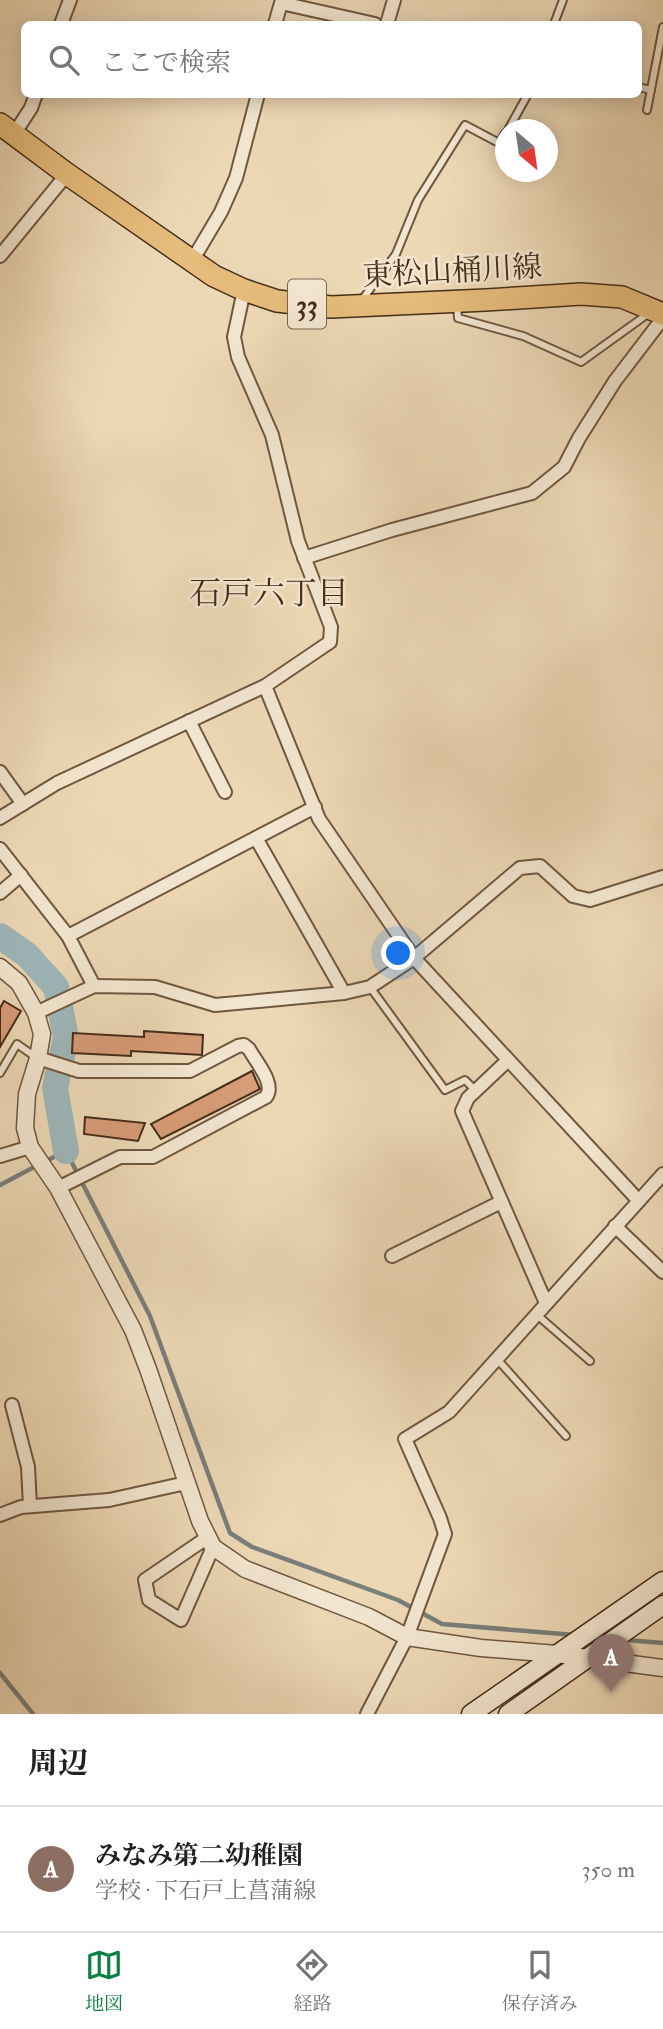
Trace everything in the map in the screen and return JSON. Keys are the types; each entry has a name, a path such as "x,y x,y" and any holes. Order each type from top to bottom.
{"main road":[{"name":"東松山桶川線","path":"7,129 214,276 277,301 331,306 581,294 622,297 660,314"},
{"path":"471,1714 663,1581"},
{"path":"508,1714 663,1605"}],"street":[{"path":"62,21 70,0"},
{"path":"388,21 394,0"},
{"path":"276,21 281,3 362,21"},
{"path":"7,129 31,108 35,98"},
{"path":"192,261 221,212 236,178 257,98"},
{"path":"0,256 67,174"},
{"path":"0,818 57,783 265,686 330,642 331,627 304,558 272,435 238,357 234,337 244,290"},
{"path":"304,558 392,530 532,493 564,467 579,438 660,314"},
{"path":"265,686 319,819 414,958 638,1200"},
{"path":"189,721 225,792"},
{"path":"0,772 23,804"},
{"path":"68,936 315,807"},
{"path":"256,838 344,993"},
{"path":"0,849 68,936 94,986"},
{"path":"36,1013 94,986 155,987 215,1005 344,993 370,987 414,958 520,868 540,866 573,896 590,900 663,877"},
{"path":"0,892 21,875"},
{"path":"0,967 19,983 36,1013 42,1034 27,1094 25,1128 30,1147 58,1188 133,1330 186,1483 210,1542 245,1569 369,1617 407,1637 663,1668"},
{"path":"37,1058 79,1071 190,1071 244,1045 270,1085 270,1092 266,1097 153,1157 120,1157 58,1188"},
{"path":"508,1060 468,1098 463,1111 546,1303"},
{"path":"0,1156 30,1147"},
{"path":"367,1714 407,1637 445,1534 405,1439 449,1412 663,1174"},
{"path":"392,1256 501,1202"},
{"path":"615,1226 663,1272"},
{"path":"12,1405 28,1467 30,1506"},
{"path":"0,1515 21,1507 109,1500 186,1483"},
{"path":"210,1542 181,1620 149,1600 145,1580 210,1542"}],"lane":[{"path":"555,21 562,0"},
{"path":"647,110 663,27"},
{"path":"642,88 651,90"},
{"path":"514,119 526,98"},
{"path":"358,305 396,254 418,200 465,125 495,141"},
{"path":"457,302 458,318 523,336 581,362 660,314"},
{"path":"370,987 446,1090 465,1080 476,1091"},
{"path":"0,1073 17,1044 37,1058"},
{"path":"536,1314 590,1361"},
{"path":"496,1359 566,1436"}],"building":[{"path":"4,1001 21,1011 0,1047 0,1008"},
{"path":"144,1031 203,1035 202,1055 131,1051 131,1056 72,1053 73,1033 144,1037"},
{"path":"252,1071 260,1089 161,1139 151,1124"},
{"path":"85,1117 145,1123 138,1141 84,1134"}],"waterway":[{"path":"0,936 27,955 56,987 66,1037 55,1088 66,1151"},
{"path":"46,1161 66,1151 150,1316 230,1533 252,1547 398,1600 442,1624 575,1635"},
{"path":"0,1185 38,1165"},
{"path":"626,1640 663,1643"},
{"path":"0,1673 33,1714"}],"place":[{"name":"みなみ第二幼稚園","path":"611,1692"}],"district":[{"name":"石戸六丁目","path":"269,593"}]}
